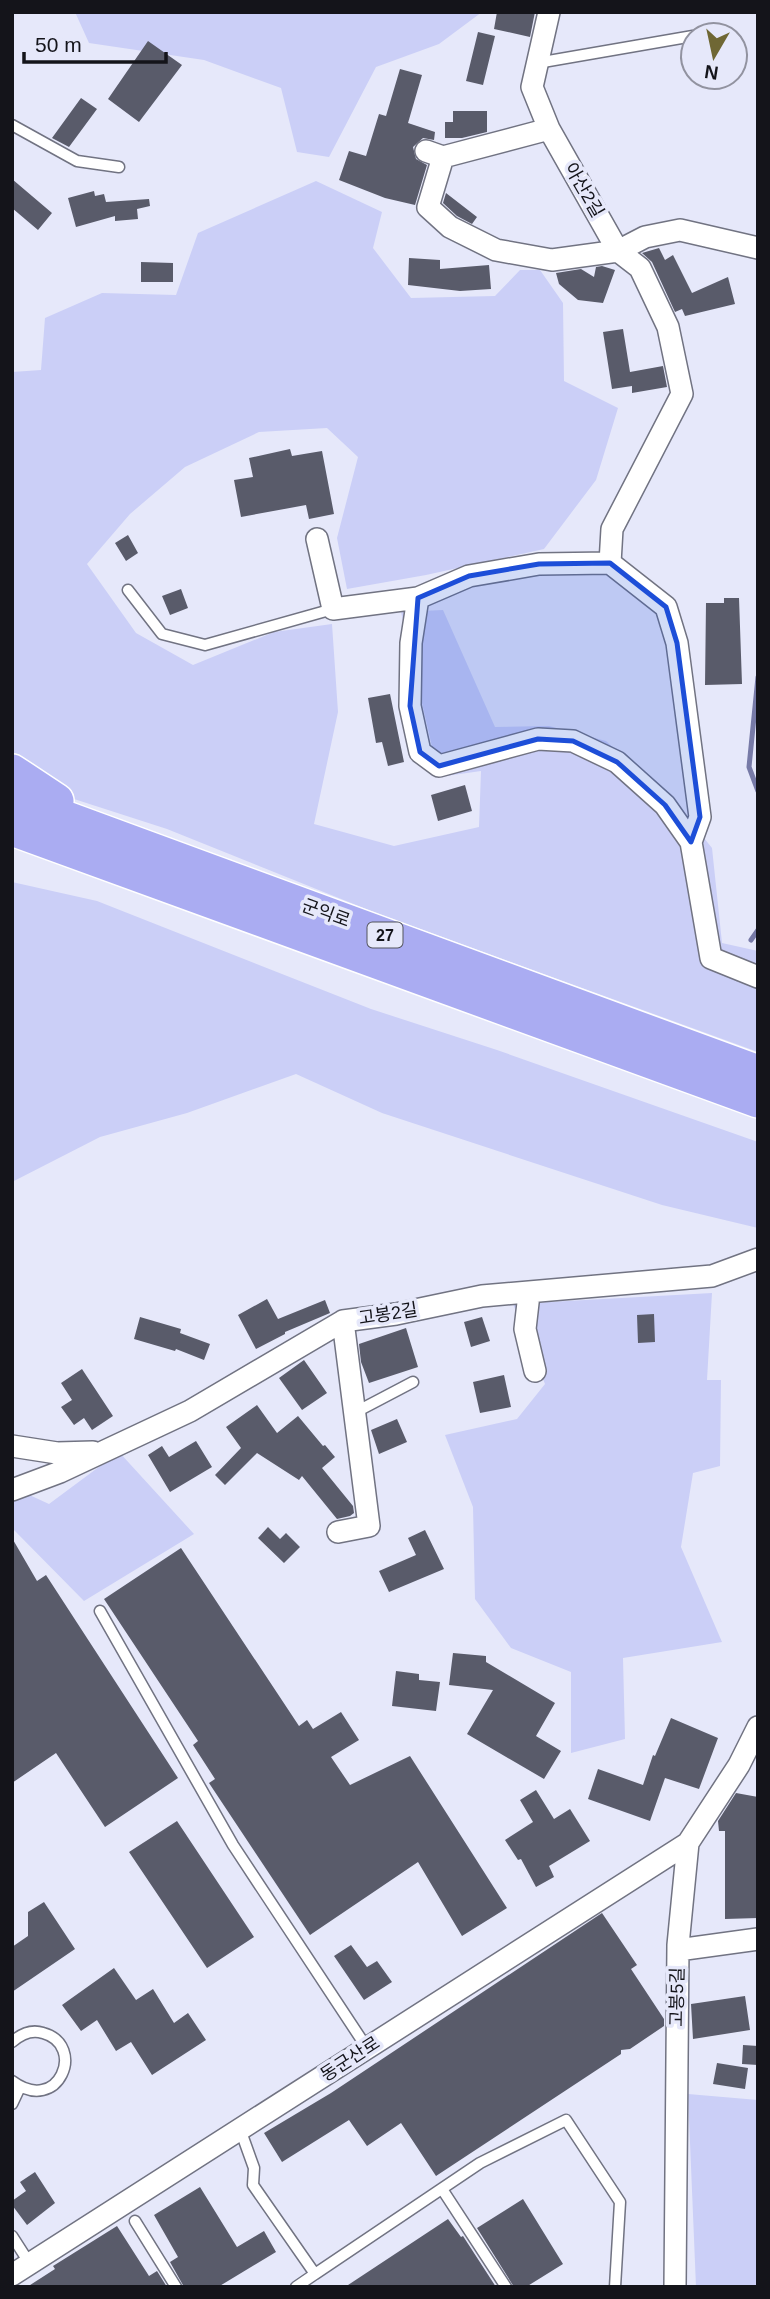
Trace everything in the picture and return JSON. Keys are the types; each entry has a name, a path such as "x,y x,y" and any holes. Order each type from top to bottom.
{"highway":[{"path":"12,772 103,831"},
{"name":"군익로","path":"12,799 758,1073"},
{"name":"군익로","path":"12,828 758,1100"},
{"path":"12,847 118,867"}],"street":[{"name":"아산2길","path":"549,12 532,87 549,129 618,251 640,268 668,327 682,394 612,529 610,563"},
{"path":"549,129 434,154 428,207 450,227 496,250 552,260 618,251 645,237 680,230 758,248"},
{"path":"317,539 333,609 418,598 469,576 539,564 610,563 666,607 677,643 700,817 691,842"},
{"path":"418,598 411,643 410,706 420,752 439,766 538,739 573,741 617,762 665,805 691,842 711,958 758,977"},
{"name":"고봉2길","path":"12,1490 60,1472 190,1412 343,1321 396,1314 482,1296 712,1276 758,1259"},
{"path":"529,1294 525,1329 535,1371"},
{"path":"338,1531 369,1526 343,1321"},
{"path":"12,1446 57,1454 102,1452"},
{"name":"고봉5길","path":"675,2287 678,1950 688,1843 739,1765 758,1727"},
{"name":"동군산로","path":"21,2270 688,1843"},
{"path":"678,1950 758,1939"}],"lane":[{"path":"537,63 679,38"},
{"path":"12,125 77,161 119,167"},
{"path":"128,590 162,634 205,645 333,609"},
{"path":"354,1413 413,1382"},
{"path":"100,1611 233,1845 367,2048"},
{"path":"12,2042 27,2032 37,2031 47,2034 62,2047 65,2057 65,2067 55,2084 47,2090 37,2092 16,2084 12,2104"},
{"path":"296,2287 480,2163 566,2120 620,2202 615,2287"},
{"path":"240,2129 254,2168 253,2185 315,2274"},
{"path":"442,2189 506,2287"},
{"path":"135,2221 176,2287"},
{"path":"12,2236 21,2270"}],"highlighted area":[{"path":"610,563 666,607 677,643 700,817 691,842 665,805 617,762 573,741 538,739 439,766 420,752 410,706 418,598 469,576 539,564"}],"shaded area":[{"path":"75,12 482,12 439,44 376,67 329,157 297,152 281,88 204,60 89,43"},
{"path":"316,181 382,212 373,248 411,298 495,296 520,270 540,270 563,303 564,381 618,408 596,480 544,549 347,589 337,538 358,457 327,428 259,432 185,467 130,514 87,564 136,633 193,665 274,632 332,624 338,712 314,824 394,846 479,827 481,771 439,777 401,612 443,610 495,727 549,726 606,741 688,818 712,848 722,943 758,951 758,1052 371,911 167,829 12,779 12,372 41,370 45,318 102,293 176,295 198,233"},
{"path":"12,882 97,901 371,1009 497,1050 758,1142 758,1228 662,1205 382,1113 296,1074 187,1113 100,1137 12,1182"},
{"path":"712,1293 707,1380 721,1380 720,1466 693,1473 681,1547 722,1642 623,1658 625,1739 571,1753 571,1672 511,1648 475,1599 473,1507 445,1435 517,1419 545,1384 513,1304"},
{"path":"119,1452 194,1534 84,1601 12,1528 12,1487 49,1504"},
{"path":"688,2094 758,2100 758,2287 696,2287"}],"building":[{"path":"497,12 535,12 530,37 494,29"},
{"path":"478,32 495,36 483,85 466,81"},
{"path":"148,41 182,65 139,122 108,99"},
{"path":"400,69 422,75 408,123 435,132 434,140 423,138 413,147 416,159 427,165 415,205 385,198 339,180 349,151 366,156 379,114 386,116"},
{"path":"81,98 97,109 69,147 52,138"},
{"path":"453,111 487,111 487,132 462,138 445,138 445,122 453,122"},
{"path":"12,179 52,213 38,230 12,208"},
{"path":"94,191 95,196 104,194 106,202 149,199 150,206 137,209 138,219 115,221 115,216 76,227 68,198"},
{"path":"446,193 477,217 472,224 457,216 443,203"},
{"path":"659,248 665,260 673,255 692,293 728,277 735,304 685,316 682,309 675,312 652,262 642,253"},
{"path":"409,258 440,260 440,269 489,265 491,289 460,291 408,285"},
{"path":"141,262 173,263 173,282 141,282"},
{"path":"596,267 615,270 603,303 578,300 559,284 556,273 581,269 594,277"},
{"path":"623,329 630,372 663,366 667,387 632,393 632,386 612,389 603,332"},
{"path":"290,449 292,456 322,451 334,514 309,519 306,505 241,517 234,480 253,477 249,458"},
{"path":"128,535 138,553 126,561 115,543"},
{"path":"181,589 188,608 170,615 162,596"},
{"path":"724,598 739,598 742,684 705,685 706,603 724,603"},
{"path":"390,694 404,762 388,766 382,742 376,743 368,698"},
{"path":"465,785 472,811 438,821 431,795"},
{"path":"267,1299 278,1319 325,1300 330,1313 285,1332 256,1349 238,1315"},
{"path":"654,1314 655,1342 638,1343 637,1315"},
{"path":"140,1317 181,1329 180,1333 210,1344 204,1360 176,1349 175,1351 134,1339"},
{"path":"482,1317 490,1341 471,1347 464,1322"},
{"path":"406,1328 418,1367 369,1383 361,1362 359,1344"},
{"path":"304,1360 327,1393 302,1410 279,1378"},
{"path":"82,1369 113,1416 92,1430 84,1418 74,1425 61,1407 72,1400 61,1383"},
{"path":"504,1375 511,1407 480,1413 473,1382"},
{"path":"257,1405 277,1433 298,1416 323,1446 325,1445 335,1457 322,1468 353,1506 354,1513 337,1519 302,1476 299,1480 257,1453 225,1485 215,1475 241,1448 226,1427"},
{"path":"397,1419 407,1442 379,1454 371,1430"},
{"path":"196,1441 212,1467 170,1492 148,1455 162,1446 169,1457"},
{"path":"268,1527 280,1539 286,1533 300,1547 284,1563 258,1538"},
{"path":"425,1530 444,1569 389,1592 379,1571 416,1555 408,1538"},
{"path":"12,1538 37,1581 46,1575 178,1778 105,1827 56,1753 12,1783"},
{"path":"181,1548 299,1726 307,1720 313,1729 341,1712 359,1740 331,1757 350,1785 410,1756 507,1908 462,1936 418,1862 310,1935 209,1783 215,1779 193,1745 198,1741 104,1599"},
{"path":"453,1653 486,1656 486,1662 555,1703 536,1736 561,1751 544,1779 467,1734 493,1690 449,1685"},
{"path":"396,1671 419,1674 419,1680 440,1682 436,1711 392,1706"},
{"path":"671,1718 718,1738 699,1789 665,1778 650,1821 588,1799 598,1769 643,1785 653,1755 655,1756"},
{"path":"536,1790 554,1819 570,1809 590,1841 549,1866 554,1877 536,1887 521,1859 518,1860 505,1840 533,1822 520,1800"},
{"path":"736,1793 758,1797 758,1918 725,1919 725,1831 719,1831 718,1821"},
{"path":"177,1821 254,1937 207,1968 129,1852"},
{"path":"44,1902 75,1949 12,1992 12,1947 28,1936 28,1912"},
{"path":"602,1913 637,1965 631,1969 664,2019 664,2026 630,2049 621,2050 621,2054 436,2176 401,2123 367,2146 349,2120 282,2162 264,2133 331,2093"},
{"path":"351,1945 367,1967 377,1961 392,1982 364,2000 334,1956"},
{"path":"114,1968 136,2000 153,1989 174,2023 188,2013 206,2040 152,2075 131,2042 116,2051 97,2020 81,2031 62,2005"},
{"path":"745,1996 750,2030 693,2039 691,2004"},
{"path":"743,2045 758,2046 758,2065 742,2064"},
{"path":"717,2063 748,2068 745,2089 713,2084"},
{"path":"35,2172 55,2203 27,2225 12,2205 12,2201 26,2191 20,2182"},
{"path":"200,2187 237,2247 264,2231 276,2252 218,2287 184,2287 170,2262 178,2257 154,2215"},
{"path":"523,2199 563,2264 526,2287 514,2287 477,2228"},
{"path":"448,2219 461,2237 463,2236 496,2287 345,2287"},
{"path":"117,2226 149,2276 157,2271 167,2287 27,2287 55,2269 53,2266"}],"waterway":[{"path":"758,677 749,767 758,791"},
{"path":"751,940 758,930"}]}
